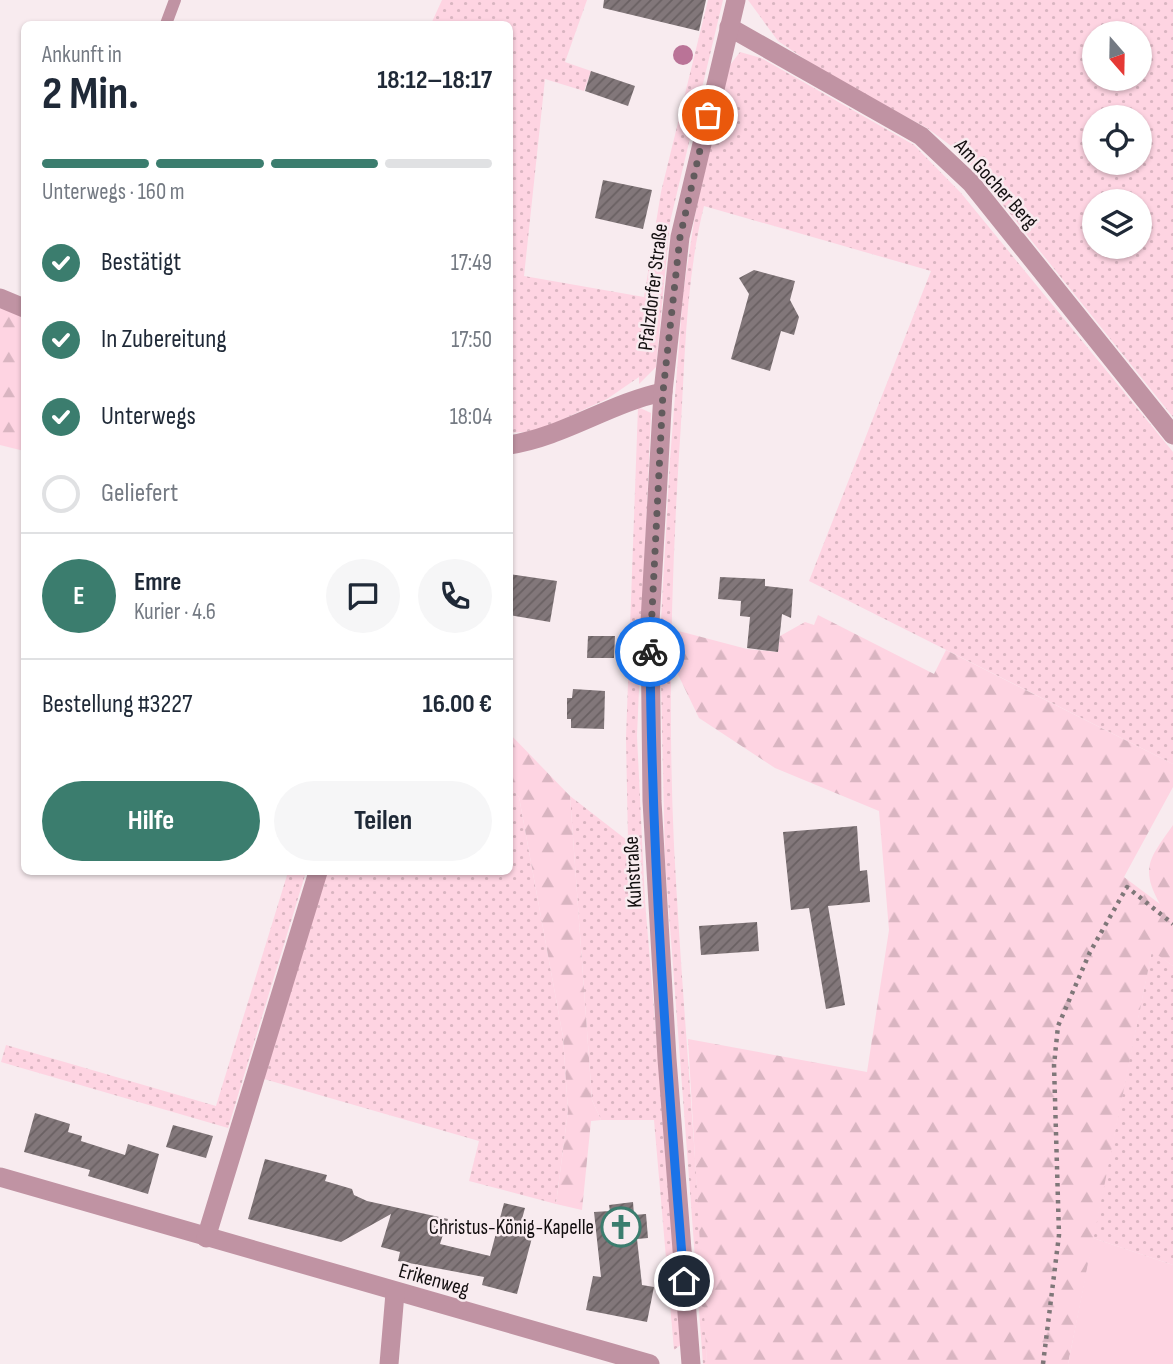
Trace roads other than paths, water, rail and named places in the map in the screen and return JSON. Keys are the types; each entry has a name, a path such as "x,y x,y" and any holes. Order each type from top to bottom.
{"street":[{"name":"Pfalzdorfer Straße","path":"664,384 680,237 736,0"},
{"name":"Am Gocher Berg","path":"729,27 921,136 971,183 1173,435"},
{"path":"0,298 21,307"},
{"path":"513,443 540,437 664,384"},
{"name":"Kuhstraße","path":"664,384 650,622 652,802 667,1059 691,1364"},
{"path":"206,1238 317,875"},
{"name":"Erikenweg","path":"0,1177 395,1293 650,1364"},
{"path":"388,1364 395,1293"}],"lane":[{"path":"167,21 175,0"}],"place":[{"name":"Christus-König-Kapelle","path":"621,1227"}]}
